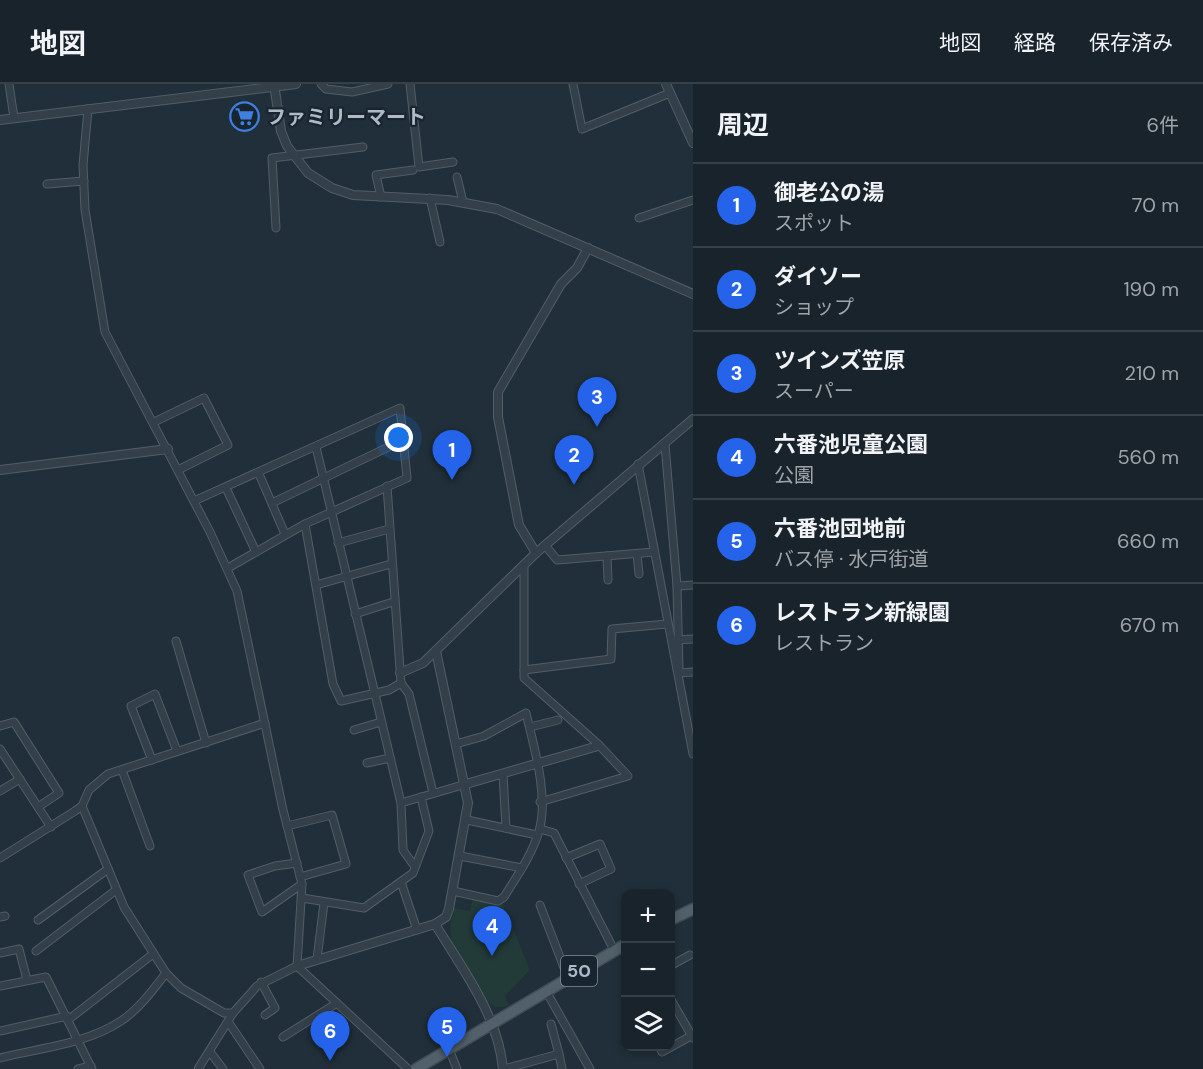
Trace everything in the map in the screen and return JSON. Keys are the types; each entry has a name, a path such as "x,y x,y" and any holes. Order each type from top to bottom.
{"main road":[{"path":"675,918 693,909"},
{"name":"50","path":"416,1069 621,946"}],"street":[{"path":"9,84 14,118"},
{"path":"0,120 296,84"},
{"path":"321,84 326,89 387,84"},
{"path":"410,84 419,167 453,162"},
{"path":"573,84 582,129 670,93"},
{"path":"666,84 690,130 693,143"},
{"path":"274,85 281,131 294,156 308,173 332,188 353,195 430,198 463,202 508,213 693,294"},
{"path":"88,109 84,143 85,210 105,332 168,449 228,568 237,591 287,826 301,881 297,966"},
{"path":"276,228 272,158 363,147"},
{"path":"381,197 376,176 413,171"},
{"path":"457,177 463,202"},
{"path":"47,184 84,181"},
{"path":"430,198 440,242"},
{"path":"639,218 693,200"},
{"path":"536,553 519,525 498,417 498,392 561,284 577,268 588,248"},
{"path":"154,422 204,398 228,445 178,470"},
{"path":"194,501 259,474 400,408 407,478 285,534 228,568"},
{"path":"400,673 415,668 436,651 536,553 693,419"},
{"path":"272,503 403,440"},
{"path":"665,445 677,586 679,673"},
{"path":"316,447 401,803 403,850 415,867"},
{"path":"0,470 168,449"},
{"path":"638,464 693,754"},
{"path":"259,474 285,534"},
{"path":"387,486 393,602 401,683 409,694 433,793"},
{"path":"226,488 256,552"},
{"path":"305,524 333,684 341,700 389,690 401,683"},
{"path":"338,543 389,529"},
{"path":"545,545 557,560 654,552"},
{"path":"637,554 639,574"},
{"path":"607,556 608,580"},
{"path":"316,585 391,564"},
{"path":"524,564 524,678 598,744 628,776 540,802"},
{"path":"677,586 693,585"},
{"path":"355,614 393,602"},
{"path":"524,670 611,659 612,629 667,624"},
{"path":"671,640 693,639"},
{"path":"176,641 206,743"},
{"path":"198,1069 230,1023 233,1013 261,982 297,966 417,930 435,924 446,917 467,820 466,784 436,651"},
{"path":"679,673 693,672"},
{"path":"152,760 131,706 155,694 177,751"},
{"path":"453,891 498,901 504,897 522,868 538,832 540,802 538,764 526,713 484,736 456,744"},
{"path":"530,727 558,720"},
{"path":"0,726 14,722 59,793 39,807"},
{"path":"354,730 381,722"},
{"path":"0,858 82,806 94,784 108,774 265,723"},
{"path":"401,803 598,746"},
{"path":"0,749 51,827"},
{"path":"367,763 390,758"},
{"path":"122,770 150,846"},
{"path":"503,774 506,828"},
{"path":"0,791 20,779"},
{"path":"302,898 364,908 413,873 429,831 421,797"},
{"path":"82,806 131,921 166,973 181,988 224,1013 233,1013"},
{"path":"287,826 332,814 346,864 301,881 262,912 248,875 275,866 297,863"},
{"path":"467,820 506,828 554,833 614,950"},
{"path":"566,858 600,844 611,869 579,884"},
{"path":"460,856 522,868"},
{"path":"38,920 108,869"},
{"path":"401,882 417,930"},
{"path":"36,951 116,890"},
{"path":"317,959 324,903"},
{"path":"540,905 568,978"},
{"path":"435,924 485,1007 499,1043 503,1069 559,1054"},
{"path":"0,953 19,949 27,980"},
{"path":"0,1031 68,1018 153,954"},
{"path":"675,963 690,955"},
{"path":"297,966 408,1069"},
{"path":"0,1058 78,1041 121,1021 146,998 166,973"},
{"path":"0,986 46,977 92,1068 78,1069"},
{"path":"261,982 275,1008 265,1016"},
{"path":"546,991 590,1069"},
{"path":"283,1037 337,1003"},
{"path":"675,1007 692,1037 675,1046"},
{"path":"230,1023 260,1069"},
{"path":"551,1024 562,1069"},
{"path":"449,1049 457,1069"},
{"path":"210,1052 223,1069"},
{"path":"534,1060 536,1069"}],"green space":[{"path":"473,898 503,904 530,970 505,996 509,1005 506,1006 497,1007 487,1001 451,942 450,926 454,908 470,911"}],"place":[{"name":"ファミリーマート","path":"245,117"},
{"name":"ツインズ笠原","path":"597,427"},
{"name":"御老公の湯","path":"452,480"},
{"name":"ダイソー","path":"574,485"},
{"name":"六番池児童公園","path":"492,956"},
{"name":"六番池団地前","path":"447,1057"},
{"name":"レストラン新緑園","path":"330,1061"}]}
